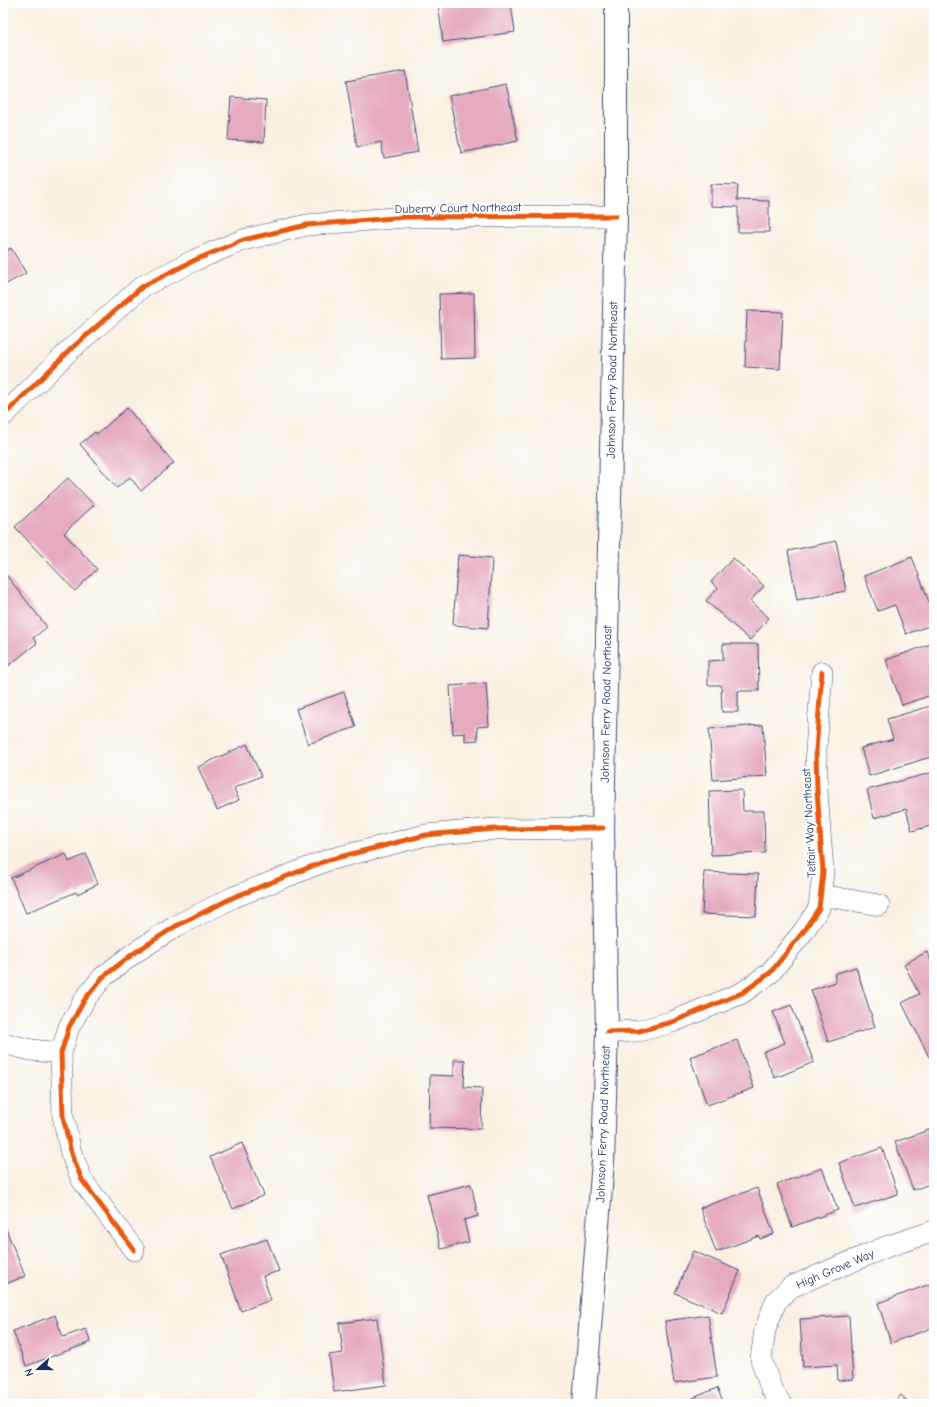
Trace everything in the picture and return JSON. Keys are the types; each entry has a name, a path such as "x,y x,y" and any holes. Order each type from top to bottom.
{"main road":[{"name":"Johnson Ferry Road Northeast","path":"584,1404 603,1161 607,1032 603,828 616,216 616,3"}],"street":[{"name":"Duberry Court Northeast","path":"3,416 71,349 143,286 195,260 243,240 307,225 406,217 616,216"},
{"name":"Telfair Way Northeast","path":"607,1032 639,1031 672,1022 742,993 770,973 803,932 819,908 823,872 817,791 816,750 822,672"},
{"path":"134,1250 82,1180 71,1153 63,1116 61,1053 69,1027 85,998 103,977 134,953 176,926 234,897 328,860 426,835 495,829 603,828"},
{"path":"821,895 879,905"},
{"path":"3,1043 31,1050 61,1053"},
{"name":"High Grove Way","path":"781,1404 771,1388 761,1359 765,1330 776,1301 791,1287 886,1247 934,1231"}],"building":[{"path":"438,3 476,3 476,6 495,3 511,3 515,32 443,42"},
{"path":"405,71 418,152 384,158 381,142 357,147 346,81"},
{"path":"506,84 518,141 461,153 449,96"},
{"path":"231,97 266,100 264,142 228,140"},
{"path":"711,184 738,185 737,200 769,201 769,232 738,232 738,207 711,206"},
{"path":"11,248 26,273 3,286 3,253"},
{"path":"474,293 475,358 441,359 439,294"},
{"path":"747,311 783,312 780,369 745,367"},
{"path":"127,408 174,463 141,491 130,477 117,488 80,444 95,432 97,434"},
{"path":"68,478 94,505 64,533 97,569 75,591 15,527"},
{"path":"836,541 846,591 797,600 788,551"},
{"path":"458,555 492,558 488,628 453,625"},
{"path":"912,557 934,615 934,624 906,634 895,605 878,611 864,576"},
{"path":"733,558 764,586 750,601 769,618 750,640 706,601 718,588 711,582"},
{"path":"3,571 47,627 33,638 37,643 3,670"},
{"path":"934,643 934,694 902,705 886,660"},
{"path":"723,644 758,644 759,691 738,691 738,712 722,712 721,685 708,685 708,661 723,660"},
{"path":"486,683 489,726 477,727 478,740 465,741 465,733 453,734 450,686"},
{"path":"344,692 356,727 308,744 296,709"},
{"path":"934,705 934,756 869,776 861,748 893,739 887,719"},
{"path":"763,725 767,776 713,780 709,729"},
{"path":"247,744 261,776 234,788 239,800 217,810 198,767"},
{"path":"934,772 934,825 912,831 906,809 874,818 867,790"},
{"path":"742,790 743,811 764,811 765,853 711,855 709,791"},
{"path":"66,854 69,862 86,854 98,884 77,894 76,892 26,913 11,878"},
{"path":"704,872 758,874 756,916 702,914"},
{"path":"927,952 934,967 934,1055 929,1057 902,1003 919,994 904,964"},
{"path":"856,967 875,1027 828,1042 811,990 836,982 834,974"},
{"path":"791,1005 814,1062 775,1078 763,1052 785,1043 773,1012"},
{"path":"737,1040 754,1088 707,1105 690,1057"},
{"path":"454,1060 465,1060 464,1087 482,1088 481,1129 429,1128 430,1075 454,1076"},
{"path":"934,1128 934,1174 928,1177 930,1184 913,1190 895,1142"},
{"path":"242,1143 264,1195 233,1209 210,1157"},
{"path":"882,1148 898,1194 855,1208 839,1163"},
{"path":"822,1168 838,1210 792,1227 777,1184"},
{"path":"471,1184 478,1216 464,1220 469,1242 441,1249 427,1195"},
{"path":"757,1188 774,1234 760,1239 759,1236 716,1252 700,1208"},
{"path":"3,1222 25,1276 3,1285"},
{"path":"267,1239 279,1271 263,1276 271,1300 241,1311 221,1255"},
{"path":"693,1251 740,1271 722,1313 675,1293"},
{"path":"933,1283 934,1327 891,1343 878,1303"},
{"path":"55,1315 63,1337 86,1329 91,1342 26,1366 13,1331"},
{"path":"708,1315 717,1377 674,1383 665,1321"},
{"path":"849,1316 853,1379 838,1381 837,1365 803,1367 800,1319"},
{"path":"377,1318 386,1385 334,1392 329,1355 343,1353 339,1323"},
{"path":"717,1388 724,1404 679,1404"},
{"path":"901,1395 910,1404 893,1404"}],"cycle path":[{"path":"3,416 71,349 143,286 195,260 243,240 307,225 406,217 616,216"},
{"path":"607,1032 639,1031 672,1022 742,993 770,973 803,932 819,908 823,872 817,791 816,750 822,672"},
{"path":"134,1250 82,1180 71,1153 63,1116 61,1053 69,1027 85,999 103,977 134,953 176,926 234,897 328,860 426,835 495,829 603,828"}]}
